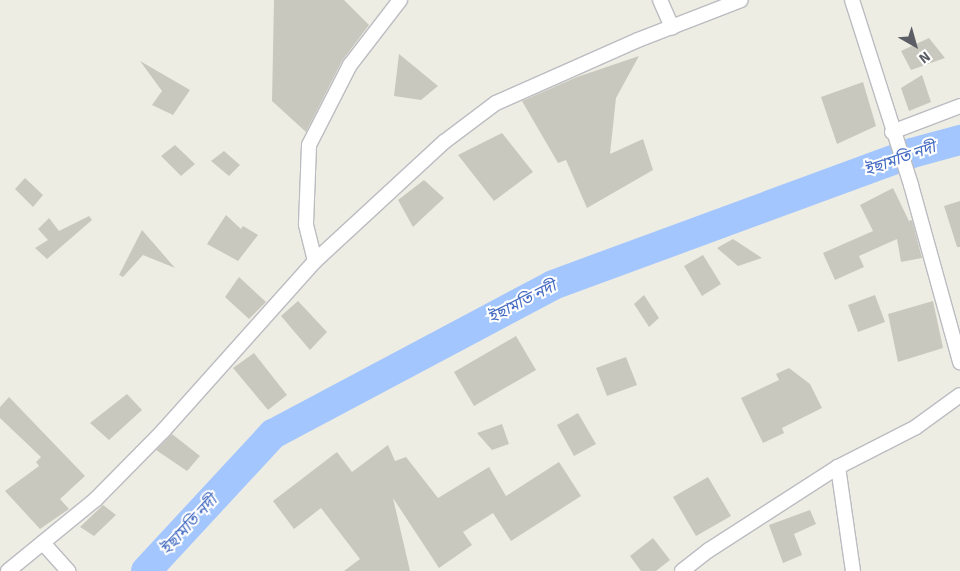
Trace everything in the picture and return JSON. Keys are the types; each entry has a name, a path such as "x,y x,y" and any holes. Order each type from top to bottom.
{"street":[{"path":"315,261 306,224 309,145 350,64 400,0"},
{"path":"660,0 672,27"},
{"path":"8,571 96,499 163,431 315,261 431,154 496,104 672,27 741,0"},
{"path":"852,0 892,132 911,185 960,362"},
{"path":"892,132 960,106"},
{"path":"682,571 709,550 838,467 916,427 960,395"},
{"path":"838,467 853,571"},
{"path":"43,543 68,571"}],"building":[{"path":"274,0 344,0 369,25 342,61 306,132 272,101"},
{"path":"929,38 945,58 911,70 901,51"},
{"path":"399,54 438,86 421,100 394,96"},
{"path":"639,56 616,98 610,154 643,139 653,170 587,208 566,160 558,163 522,101 577,77"},
{"path":"140,61 190,90 173,115 152,105 162,91"},
{"path":"922,75 931,102 909,111 901,88"},
{"path":"863,82 876,126 837,144 821,97"},
{"path":"502,133 533,172 494,201 458,155"},
{"path":"175,145 195,164 181,176 161,156"},
{"path":"224,151 240,165 229,176 211,161"},
{"path":"25,178 43,195 33,207 15,189"},
{"path":"424,180 444,198 413,227 398,200"},
{"path":"893,188 909,221 912,220 922,258 901,262 897,239 859,256 864,267 835,280 823,253 873,231 860,205"},
{"path":"960,201 960,247 957,247 944,206"},
{"path":"226,215 241,229 243,226 258,235 238,261 207,244"},
{"path":"89,216 92,220 47,259 35,248 48,240 38,229 49,218 59,231"},
{"path":"142,230 175,268 143,255 123,277 119,275"},
{"path":"733,239 762,258 738,266 717,248"},
{"path":"703,255 721,284 702,296 684,266"},
{"path":"239,277 266,302 249,319 225,297"},
{"path":"644,295 659,318 649,327 634,304"},
{"path":"875,295 885,322 858,332 848,305"},
{"path":"298,301 327,332 310,350 281,316"},
{"path":"933,301 943,348 898,362 888,314"},
{"path":"516,336 536,370 474,406 454,372"},
{"path":"254,353 287,395 268,410 233,368"},
{"path":"626,357 637,385 607,396 596,368"},
{"path":"789,368 810,384 822,408 782,428 784,433 763,443 741,398 779,380 776,374"},
{"path":"127,394 142,410 109,440 90,423"},
{"path":"9,397 85,476 60,499 69,509 40,529 5,491 39,466 36,462 41,457 0,418 0,407"},
{"path":"578,413 596,444 574,456 557,425"},
{"path":"502,424 509,444 492,450 477,433"},
{"path":"172,434 200,456 187,471 156,450"},
{"path":"388,445 395,461 406,457 438,498 489,467 506,496 559,462 581,496 511,541 493,513 463,532 472,545 439,568 393,498 410,571 344,571 360,559 321,508 294,529 273,501 337,452 352,472"},
{"path":"708,477 731,516 696,536 673,497"},
{"path":"103,505 116,515 94,536 80,527"},
{"path":"810,510 816,524 794,534 802,555 783,563 769,525"},
{"path":"653,538 670,560 656,571 641,571 630,556"}],"waterway":[{"name":"ইছামতি নদী","path":"146,571 273,434 553,285 912,153 960,140"}]}
